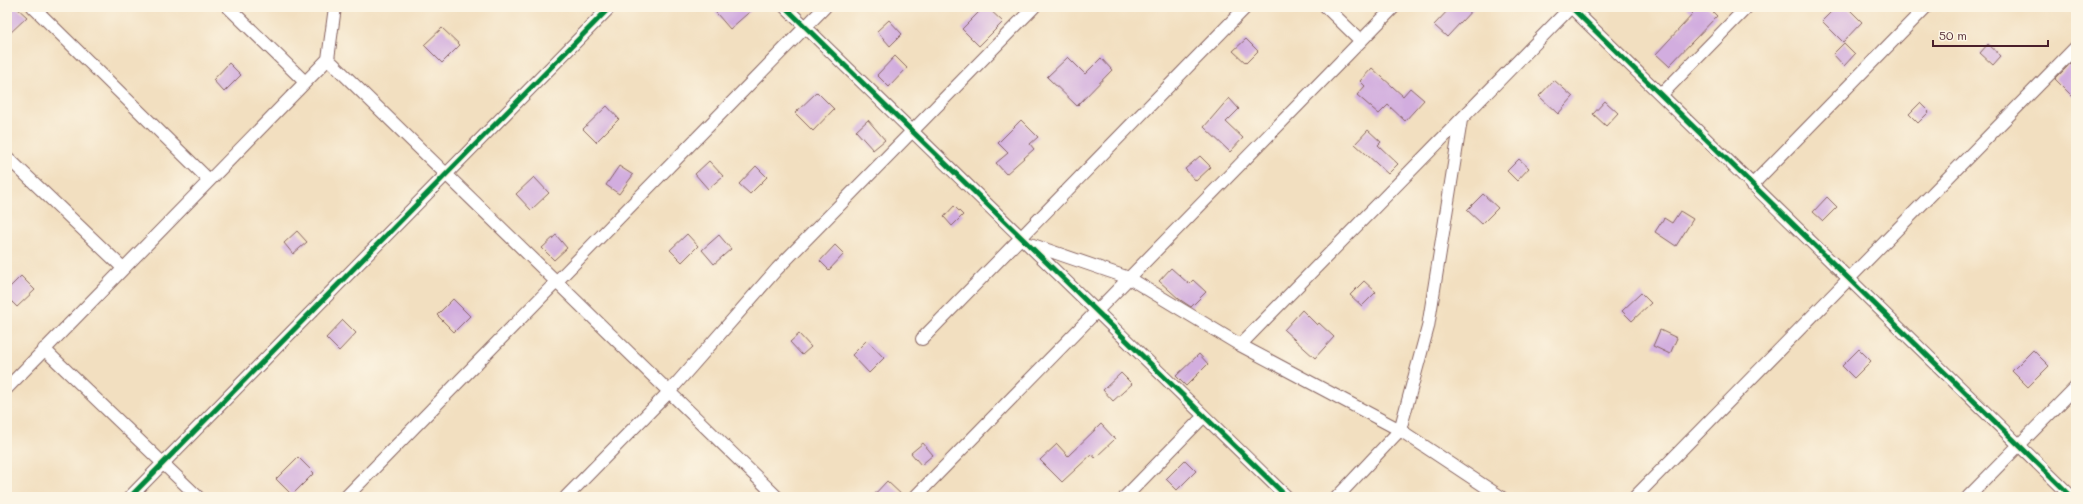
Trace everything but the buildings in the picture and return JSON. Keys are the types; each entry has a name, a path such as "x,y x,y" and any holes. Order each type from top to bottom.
{"street":[{"path":"33,7 209,180"},
{"path":"228,7 305,82"},
{"path":"7,388 328,59 335,7"},
{"path":"130,497 610,7"},
{"path":"785,7 1287,497"},
{"path":"346,497 825,7"},
{"path":"566,497 670,392 777,269 1034,7"},
{"path":"922,339 1024,240 1246,7"},
{"path":"1326,7 1361,41"},
{"path":"915,497 1394,7"},
{"path":"1240,346 1571,7 2072,497"},
{"path":"1661,95 1747,7"},
{"path":"1752,184 1926,7"},
{"path":"1635,497 2076,47"},
{"path":"328,59 777,497"},
{"path":"1337,497 1400,430 1428,327 1461,120"},
{"path":"7,157 123,268"},
{"path":"1024,240 1129,278 1240,346 1400,430 1501,497"},
{"path":"44,349 162,465 198,497"},
{"path":"1968,497 2076,387"},
{"path":"1125,497 1204,416"}],"cycle path":[{"path":"130,497 610,7"},
{"path":"785,7 1287,497"},
{"path":"1571,7 2072,497"}]}
